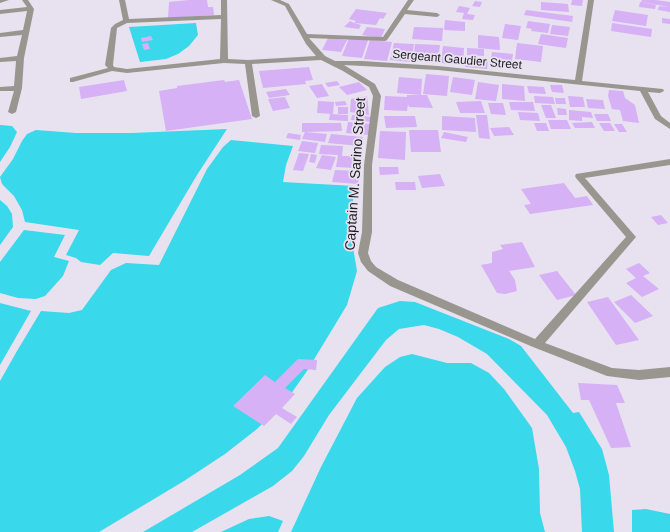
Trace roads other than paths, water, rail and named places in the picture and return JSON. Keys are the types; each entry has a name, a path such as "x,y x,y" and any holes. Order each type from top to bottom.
{"street":[{"path":"0,1 6,0"},
{"path":"12,112 18,88 20,58 31,9 25,0"},
{"path":"122,0 126,21"},
{"path":"224,0 224,61"},
{"name":"Captain M. Sarino Street","path":"274,0 289,3 305,36 313,49 322,58 372,86 377,96 368,165 367,232 363,253 366,262 372,270 394,282 537,344 611,373 639,375 670,372"},
{"path":"305,36 385,39 411,0"},
{"path":"578,84 591,0"},
{"path":"0,12 31,9"},
{"path":"403,12 437,15"},
{"path":"112,69 109,65 114,28 126,21 224,17"},
{"path":"0,35 26,32"},
{"path":"0,60 20,58"},
{"path":"73,80 112,69 127,71 224,61 248,62 322,58"},
{"path":"248,62 256,116"},
{"name":"Sergeant Gaudier Street","path":"333,63 362,63 438,68 578,84 660,90"},
{"path":"0,89 18,88"},
{"path":"642,89 658,117 670,127"},
{"path":"537,344 631,237 579,176 670,162"}],"water":[{"path":"196,23 198,35 189,46 178,54 166,59 140,62 129,27"},
{"path":"0,125 12,126 17,132 10,147 0,162"},
{"path":"227,129 197,175 149,256 113,253 100,265 81,262 76,258 66,255 79,230 25,222 22,210 14,196 2,184 0,177 13,159 27,134 36,130 76,133 132,133"},
{"path":"231,140 293,146 286,165 283,182 354,186 351,235 357,271 347,305 307,371 288,398 257,429 225,454 184,481 99,532 0,532 0,381 17,351 41,311 69,313 82,310 111,270 126,263 159,265 207,169 223,147"},
{"path":"0,200 7,206 12,214 13,227 0,245"},
{"path":"24,230 65,235 54,257 69,261 63,276 45,296 36,299 18,298 0,293 0,262"},
{"path":"400,301 415,302 509,339 521,346 573,413 579,412 602,449 609,475 614,532 582,532 580,489 575,471 566,447 547,415 487,354 458,337 439,329 424,325 399,329 386,340 329,415 304,456 292,471 273,486 192,532 143,532 240,475 278,448 378,308"},
{"path":"0,303 31,311 0,365"},
{"path":"412,354 447,363 471,363 489,373 504,389 532,428 539,469 540,513 545,532 291,532 321,467 357,398 385,367 400,357"},
{"path":"646,509 670,514 670,532 632,532 632,510"},
{"path":"269,516 283,521 278,532 221,532 249,519"}]}
